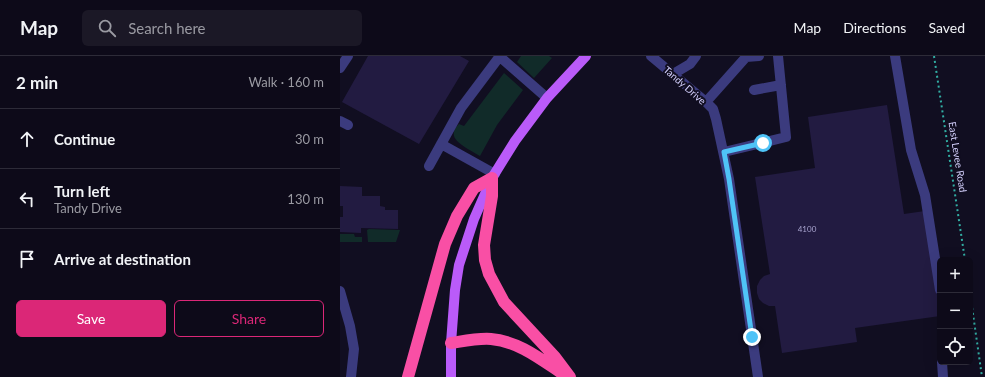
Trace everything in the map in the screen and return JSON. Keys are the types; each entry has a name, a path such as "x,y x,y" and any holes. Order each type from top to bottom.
{"highway":[{"path":"408,377 445,244 457,216 474,188 494,176"},
{"path":"494,176 484,245 489,274 494,287 504,302 556,357 568,377"},
{"path":"451,342 492,339 513,344 533,354 568,377"}],"main road":[{"path":"451,377 451,342 455,290 459,265 474,219 494,176 515,141 547,98 586,56"}],"street":[{"path":"340,68 348,56"},
{"path":"429,166 461,108 499,56 547,98"},
{"name":"Tandy Drive","path":"652,56 706,102 712,109 716,119 730,184 758,377"},
{"path":"673,74 690,64 696,56"},
{"path":"706,102 746,57 759,56"},
{"path":"724,152 786,137 778,56"},
{"path":"895,56 911,150 925,195 937,271"},
{"path":"754,90 781,85"},
{"path":"441,144 494,176"},
{"path":"340,291 350,326 354,348 351,377"},
{"path":"942,365 943,377"}],"path":[{"name":"East Levee Road","path":"934,56 965,257"},
{"path":"973,314 982,377"}],"green space":[{"path":"521,56 549,56 552,58 534,78 517,62"},
{"path":"504,73 523,90 497,125 480,156 459,143 454,136 454,131 459,124 464,126"},
{"path":"367,230 400,230 396,242 368,242"},
{"path":"340,234 354,234 355,237 362,237 362,242 340,242"}],"building":[{"path":"368,56 460,56 469,61 419,144 342,102"},
{"path":"887,105 904,214 925,211 937,295 937,316 855,328 857,342 782,353 775,306 769,306 763,303 759,299 757,293 757,286 760,280 764,276 770,274 755,177 815,168 808,117"},
{"path":"340,186 362,187 362,196 380,196 380,206 385,207 385,210 398,210 398,229 361,228 361,233 340,232 340,217 343,217 343,206 340,206"}],"route":[{"path":"752,337 724,152 763,143"}]}
